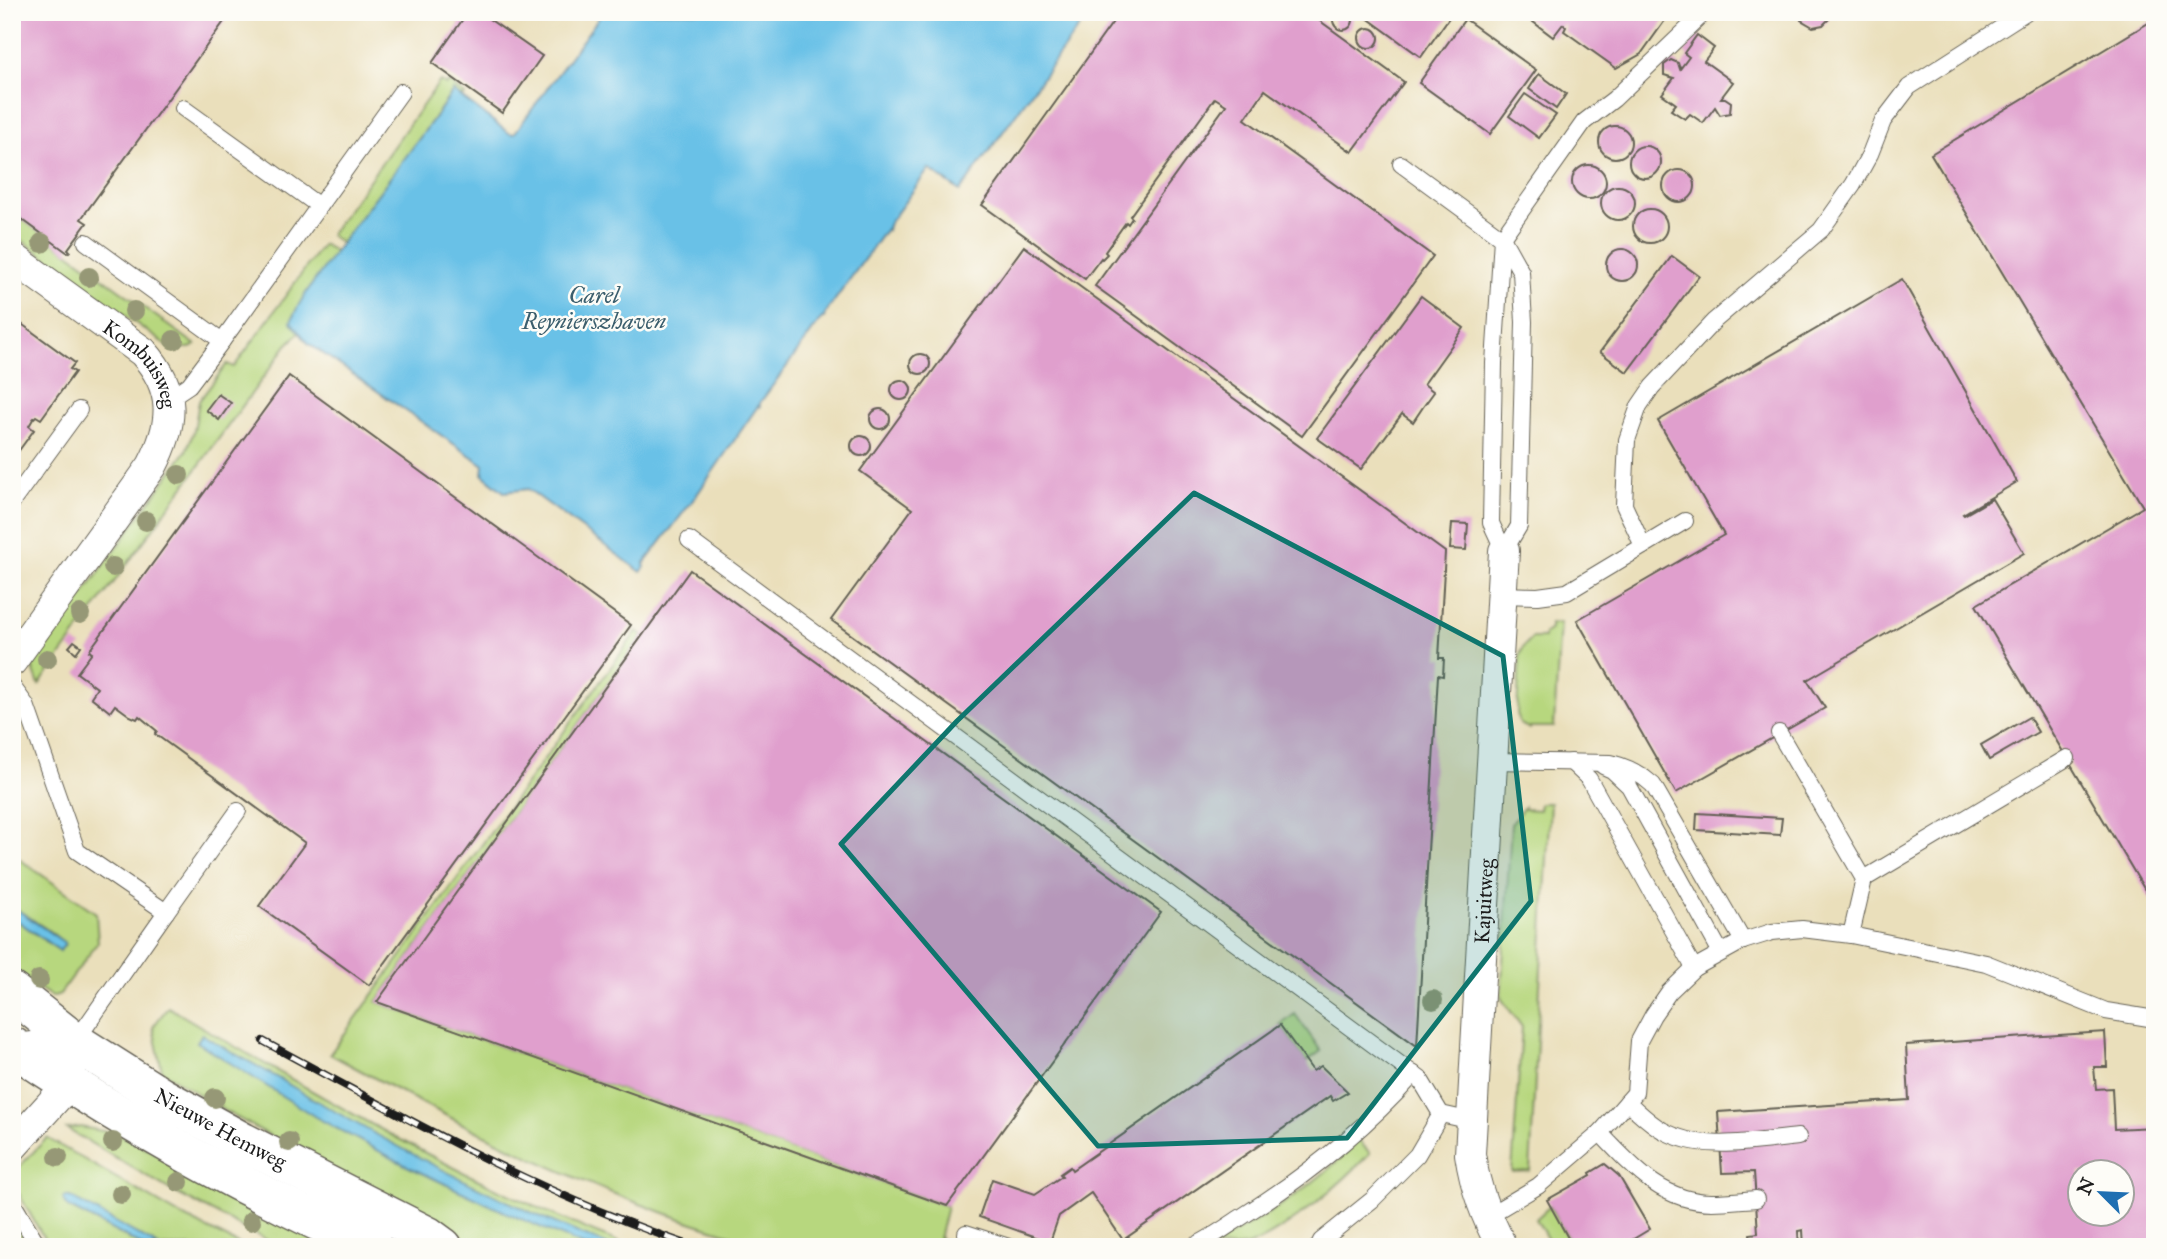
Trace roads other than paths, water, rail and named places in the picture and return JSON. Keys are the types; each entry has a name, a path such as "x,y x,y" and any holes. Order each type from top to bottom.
{"main road":[{"name":"Nieuwe Hemweg","path":"12,992 75,1042 160,1096 243,1142 428,1236 443,1247"},
{"name":"Nieuwe Hemweg","path":"14,1050 234,1178 373,1247"}],"street":[{"name":"Kombuisweg","path":"12,257 144,352 158,372 168,400 170,415 166,435 152,466 16,649"},
{"name":"Kajuitweg","path":"1502,1247 1478,1195 1470,1154 1504,551"},
{"path":"12,1147 69,1084 75,1042 14,1050"}],"lane":[{"path":"1504,551 1491,523 1494,363 1502,238 1584,122 1614,99 1704,12"},
{"path":"1643,546 1624,505 1627,440 1639,406 1652,387 1714,321 1821,230 1853,185 1870,154 1883,121 1909,87 2026,12"},
{"path":"168,400 189,385 401,92"},
{"path":"183,108 318,206"},
{"path":"1401,164 1502,238 1521,272 1524,322 1519,526 1504,551"},
{"path":"86,242 222,341"},
{"path":"12,502 79,410"},
{"path":"1501,595 1538,596 1567,592 1685,521"},
{"path":"689,540 1414,1074 1420,1079 1441,1114 1472,1121"},
{"path":"12,686 26,705 77,851 166,912"},
{"path":"1779,733 1864,878 1851,935"},
{"path":"1864,878 2067,758"},
{"path":"1493,761 1596,762 1627,767 1641,774 1653,785 1743,940"},
{"path":"1571,762 1589,779 1694,968"},
{"path":"1596,762 1612,770 1629,786 1720,951"},
{"path":"75,1042 238,811"},
{"path":"1486,1217 1538,1186 1600,1133 1635,1093 1639,1041 1669,992 1694,968 1743,940 1772,932 1802,929 1851,935 1986,962 2106,1011 2155,1019"},
{"path":"1192,1247 1293,1184 1387,1104 1414,1074"},
{"path":"1627,1102 1660,1129 1693,1140 1719,1143 1798,1137"},
{"path":"1318,1247 1321,1241 1372,1200 1416,1155 1441,1114"},
{"path":"1600,1133 1649,1182 1668,1193 1690,1200 1712,1202 1756,1199"},
{"path":"12,1202 39,1247"},
{"path":"966,1233 1009,1247"}],"water":[{"name":"Carel Reynierszhaven","path":"603,12 1090,12 960,191 929,169 696,496 644,564 641,572 528,489 504,492 483,475 484,465 308,343 291,322 309,289 453,91 514,134"},
{"path":"12,906 65,943 60,951 12,917"},
{"path":"202,1034 438,1168 568,1229 613,1247 587,1247 407,1166 317,1118 197,1042"},
{"path":"70,1197 160,1247 145,1247 68,1207 63,1199"}],"railway":[{"path":"263,1041 421,1126 528,1179 582,1204 695,1247"}]}
